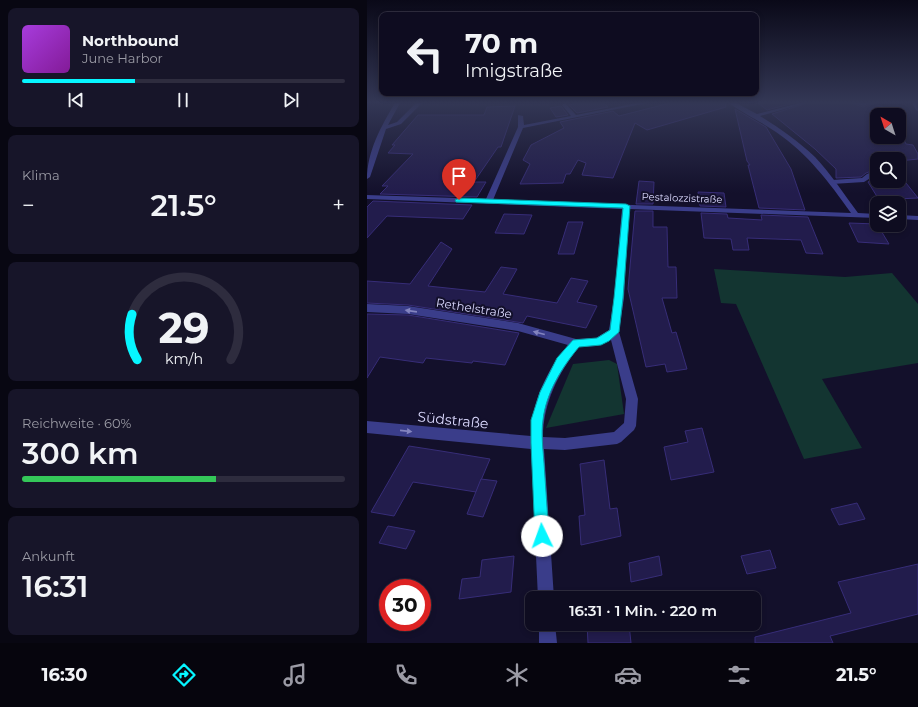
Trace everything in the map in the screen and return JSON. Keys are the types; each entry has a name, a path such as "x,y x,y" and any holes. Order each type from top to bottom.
{"street":[{"path":"367,177 382,133"},
{"path":"489,202 518,133"},
{"path":"780,133 793,142 821,168 856,215"},
{"path":"832,182 864,180 870,175"},
{"name":"Pestalozzistraße","path":"367,197 870,216"},
{"path":"614,332 619,298 626,206"},
{"path":"906,217 918,218"},
{"name":"Rethelstraße","path":"367,308 408,310 518,328 576,343 597,342 614,332"},
{"name":"Südstraße","path":"367,427 537,443 565,444 617,438 630,426 632,399 614,332"},
{"path":"546,591 537,420 545,392 561,361 576,343"},
{"path":"547,631 548,643"}],"green space":[{"path":"714,269 845,277 892,273 918,304 918,363 822,379 862,448 804,459 736,304 721,303"},
{"path":"609,360 617,364 624,414 546,428 573,364"}],"building":[{"path":"402,133 506,133 501,147 498,147 474,182 486,182 477,197 380,194 388,186 382,186 413,154 388,153 395,145 392,145"},
{"path":"554,133 631,133 613,178 582,175 586,163 578,160 570,174 566,174 563,183 520,184 530,164 523,160 531,145"},
{"path":"741,133 770,133 791,169 805,210 759,208 748,165 750,165 747,161"},
{"path":"795,133 870,133 870,144 913,145 918,154 918,159 906,160 906,152 870,152 870,172 861,177 836,178 836,169"},
{"path":"639,181 654,182 653,204 636,204"},
{"path":"906,183 918,198 906,199 906,196 877,196 872,188 906,188"},
{"path":"698,192 724,193 726,207 700,206"},
{"path":"373,201 472,205 463,219 387,216 367,238 367,207"},
{"path":"635,211 653,211 653,227 667,227 668,267 676,267 677,298 662,298 672,333 676,332 687,369 667,372 665,364 646,367 628,289"},
{"path":"701,213 727,214 728,218 762,220 761,215 808,217 823,254 806,253 801,240 747,238 749,250 733,250 731,239 704,238"},
{"path":"504,214 532,215 524,234 495,233"},
{"path":"568,222 583,222 574,254 558,254"},
{"path":"849,223 870,224 870,232 882,232 889,244 858,242"},
{"path":"441,242 452,249 428,286 485,292 501,267 517,269 503,294 557,303 571,278 588,281 577,302 597,306 586,328 527,316 523,323 408,305 367,303 367,281 410,284"},
{"path":"367,314 408,315 519,333 505,365 426,358 423,363 380,357 367,378"},
{"path":"702,428 714,472 671,480 664,447 688,442 685,431"},
{"path":"409,446 490,459 476,492 413,482 394,516 371,512"},
{"path":"604,460 610,509 617,508 621,536 581,545 579,516 585,515 580,464"},
{"path":"481,479 497,481 483,517 467,514"},
{"path":"857,503 865,519 839,525 831,509"},
{"path":"388,526 415,531 406,549 379,543"},
{"path":"770,550 776,568 747,574 741,556"},
{"path":"514,556 511,592 459,599 462,579 480,577 482,560"},
{"path":"659,556 662,575 631,582 629,563"},
{"path":"918,564 918,614 830,636 833,643 755,643 755,637 851,613 838,582"},
{"path":"587,631 630,631 631,643 588,643"}],"route":[{"path":"459,200 626,206 619,298 614,332 597,342 576,343 561,361 545,392 537,420 542,536"}]}
